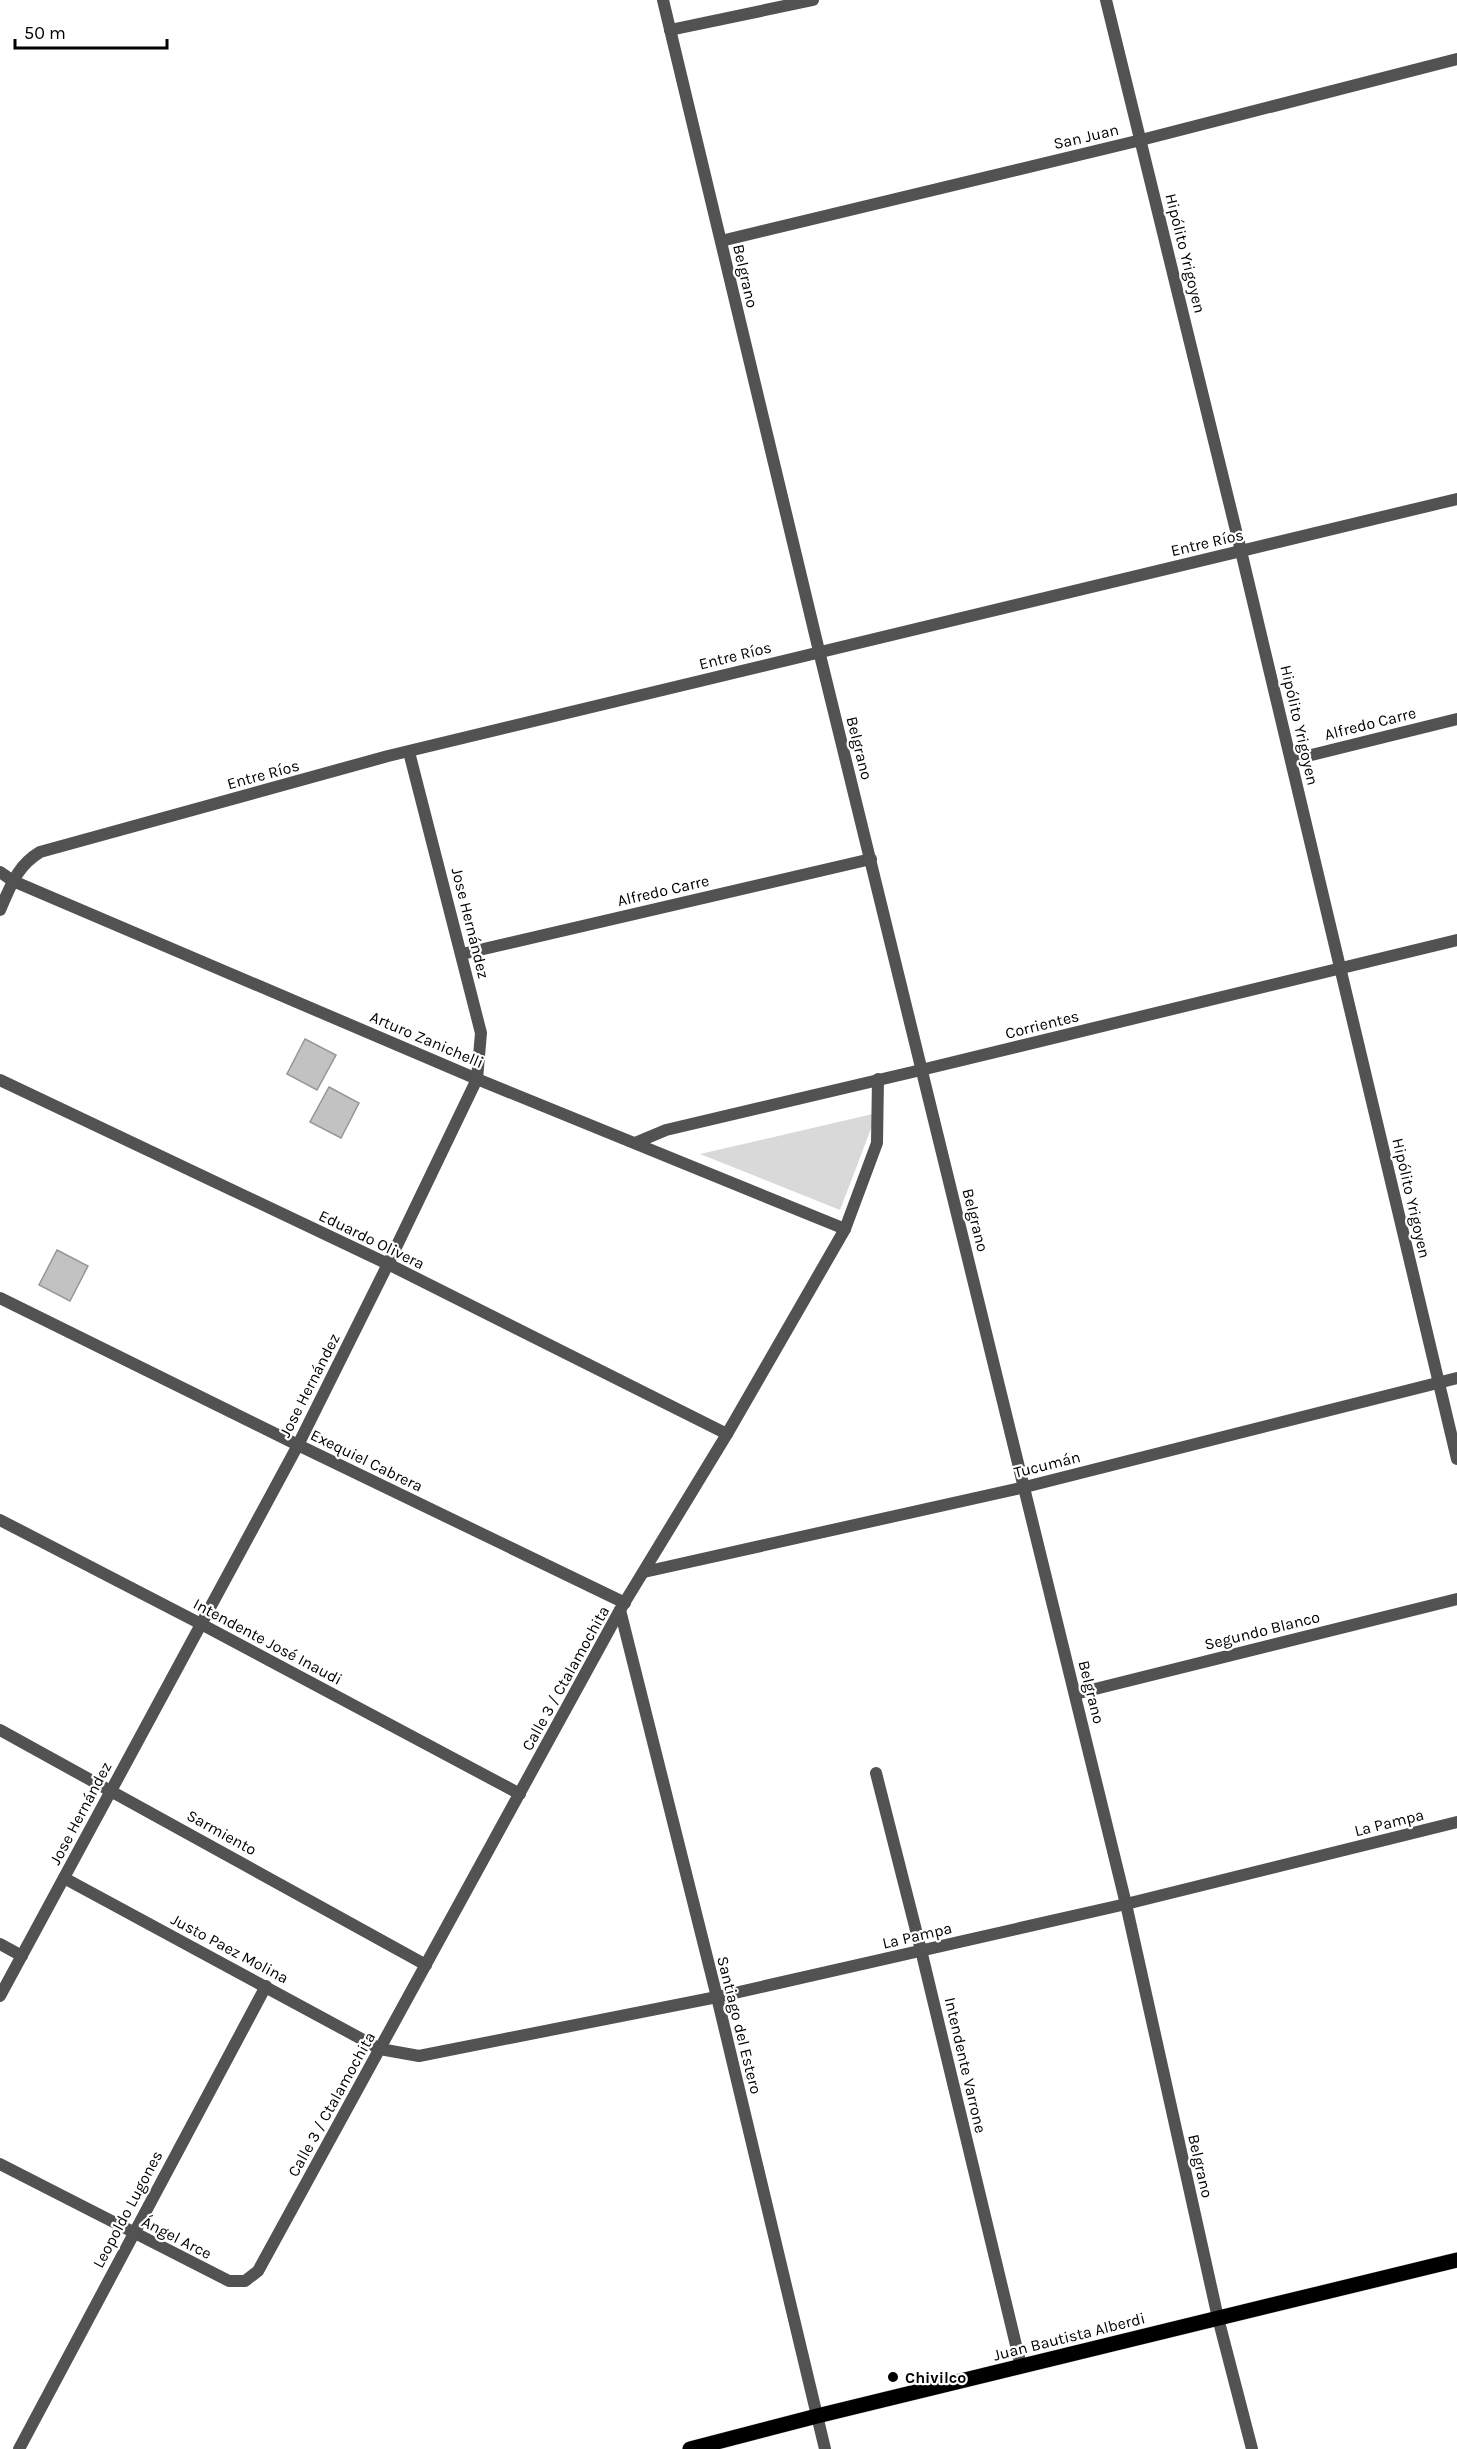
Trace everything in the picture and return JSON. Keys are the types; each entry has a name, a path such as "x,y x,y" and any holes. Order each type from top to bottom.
{"main road":[{"name":"Juan Bautista Alberdi","path":"690,2449 1457,2260"}],"street":[{"name":"Belgrano","path":"663,0 819,651 1126,1904 1218,2318 1252,2449"},
{"path":"670,30 813,0"},
{"name":"Hipólito Yrigoyen","path":"1106,0 1241,551 1457,1459"},
{"name":"San Juan","path":"721,241 1141,140 1457,59"},
{"name":"Entre Ríos","path":"13,880 25,861 40,852 409,752 819,651 1457,499"},
{"name":"Alfredo Carre","path":"1291,760 1457,719"},
{"name":"Jose Hernández","path":"0,1996 298,1445 477,1078 481,1033 409,752"},
{"name":"Alfredo Carre","path":"462,954 871,859"},
{"name":"Arturo Zanichelli","path":"0,872 13,880 477,1078 845,1229"},
{"path":"0,909 13,880"},
{"name":"Corrientes","path":"635,1143 666,1130 1457,940"},
{"name":"Calle 3 / Ctalamochita","path":"245,2281 258,2271 623,1606 728,1434 845,1229 877,1143 878,1079"},
{"name":"Eduardo Olivera","path":"0,1080 388,1264 728,1434"},
{"name":"Exequiel Cabrera","path":"0,1298 623,1606"},
{"name":"Tucumán","path":"644,1572 1025,1487 1457,1378"},
{"name":"Intendente José Inaudi","path":"0,1521 201,1624 520,1794"},
{"name":"Segundo Blanco","path":"1075,1694 1457,1599"},
{"name":"Santiago del Estero","path":"623,1606 825,2449"},
{"name":"Sarmiento","path":"0,1730 426,1965"},
{"name":"Intendente Varrone","path":"876,1773 1021,2366"},
{"name":"La Pampa","path":"380,2049 418,2056 717,1997 1126,1904 1457,1822"},
{"name":"Justo Paez Molina","path":"64,1878 380,2049"},
{"path":"0,1944 22,1956"},
{"name":"Leopoldo Lugones","path":"19,2449 266,1986"},
{"name":"Ángel Arce","path":"0,2164 229,2281 245,2281"}],"shaded area":[{"path":"877,1113 840,1210 700,1154"}],"building":[{"path":"305,1039 336,1055 317,1090 287,1074"},
{"path":"329,1087 359,1103 341,1138 310,1122"},
{"path":"57,1250 88,1266 70,1301 39,1285"}],"place":[{"name":"Chivilco","path":"893,2377"}]}
